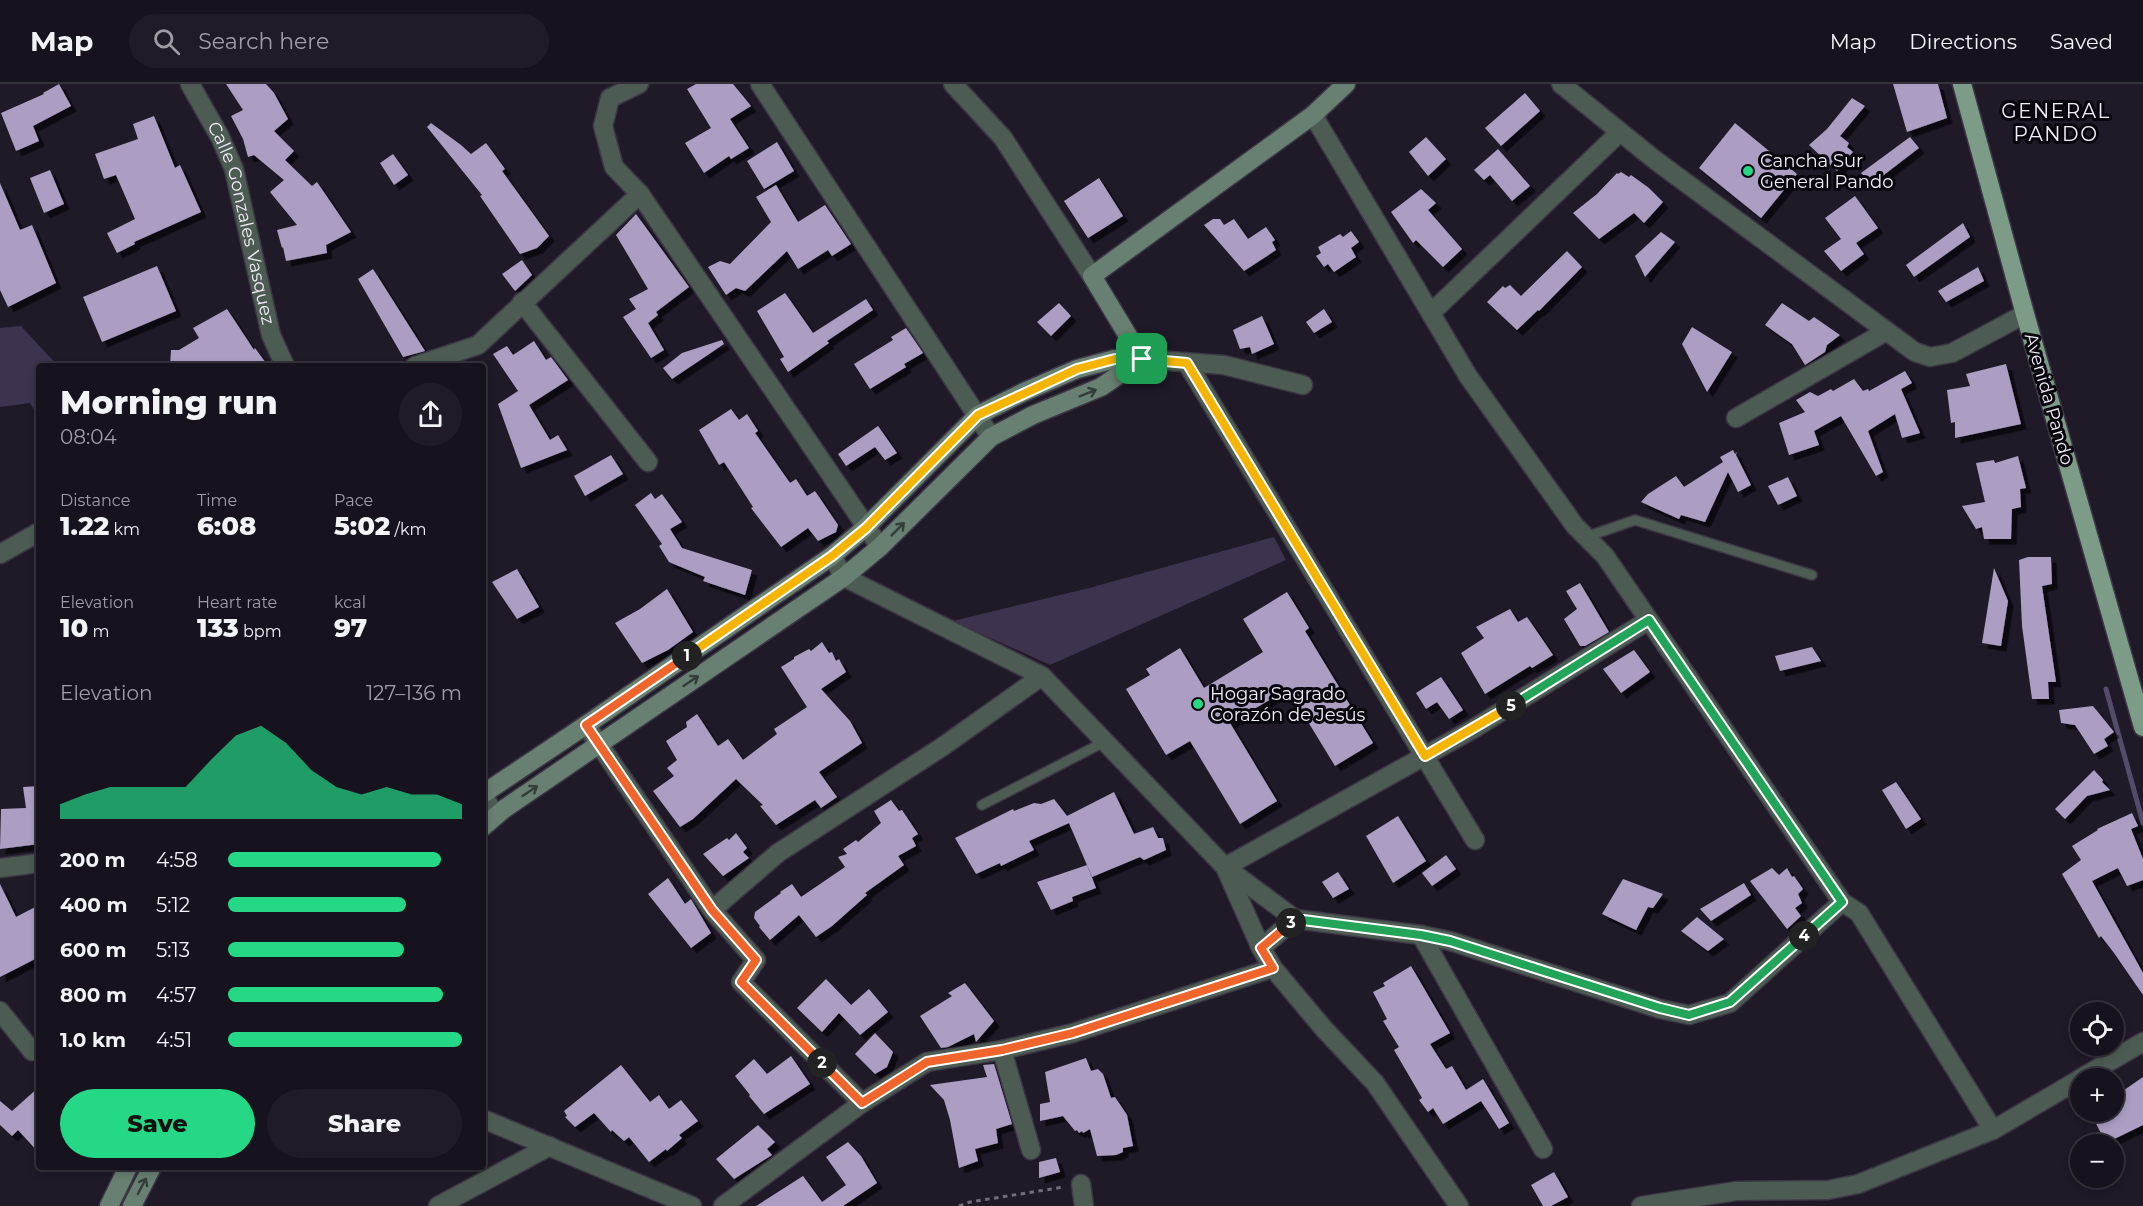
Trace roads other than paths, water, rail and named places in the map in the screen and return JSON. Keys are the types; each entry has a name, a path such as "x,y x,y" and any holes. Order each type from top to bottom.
{"main road":[{"name":"Avenida Pando","path":"1962,84 2025,314 2137,680 2142,718"}],"street":[{"name":"Calle Gonzales Vasquez","path":"190,84 220,137 234,169 271,334 284,363"},
{"path":"639,84 610,98 603,126 614,167 639,194 880,547"},
{"path":"760,84 991,437"},
{"path":"954,84 1003,138 1092,276 1142,359"},
{"path":"1092,276 1313,115 1346,84"},
{"path":"1561,84 1620,132 1885,332 1915,352 1930,357 1952,353 2025,314"},
{"path":"1313,115 1468,376 1575,526 1605,556 1842,902 1859,913 1993,1130"},
{"path":"1431,313 1620,132"},
{"path":"424,363 478,345 639,194"},
{"path":"522,302 648,462"},
{"path":"1736,418 1885,332"},
{"path":"486,792 832,556 866,528 978,415 1077,369 1115,359 1224,365 1303,385"},
{"path":"489,821 844,577 880,547 991,437 1034,415 1101,387 1142,359"},
{"path":"1187,363 1475,840"},
{"path":"0,554 36,534"},
{"path":"832,556 844,577 1042,676 1226,867 1295,919 1421,935 1450,941 1660,1008 1689,1015 1730,1002 1842,902"},
{"path":"1226,867 1473,729 1649,620"},
{"path":"712,910 778,853 942,747 1042,676"},
{"path":"586,725 712,910 756,960 741,982 862,1103"},
{"path":"0,868 36,863"},
{"path":"1226,867 1261,948 1273,968 1324,1029 1375,1083 1459,1206"},
{"path":"1261,948 1295,919"},
{"path":"1421,935 1543,1149"},
{"path":"723,1206 862,1103 927,1062 1002,1050 1073,1033 1273,968"},
{"path":"0,1011 32,1051 36,1049"},
{"path":"2099,1068 2143,1042"},
{"path":"1002,1050 1031,1150"},
{"path":"1641,1206 1736,1191 1828,1190 1848,1186 1993,1130 2070,1085"},
{"path":"486,1120 692,1206"},
{"path":"438,1206 550,1146"},
{"path":"109,1206 127,1170"},
{"path":"132,1206 150,1170"},
{"path":"1081,1184 1084,1206"}],"lane":[{"path":"1586,537 1635,520 1812,575"},
{"path":"982,805 1106,741"}],"waterway":[{"path":"2106,689 2143,823"}],"place":[{"name":"Cancha Sur General Pando","path":"1748,171"},
{"name":"Hogar Sagrado Corazón de Jesús","path":"1198,704"}],"district":[{"name":"GENERAL PANDO","path":"2056,122"}]}
